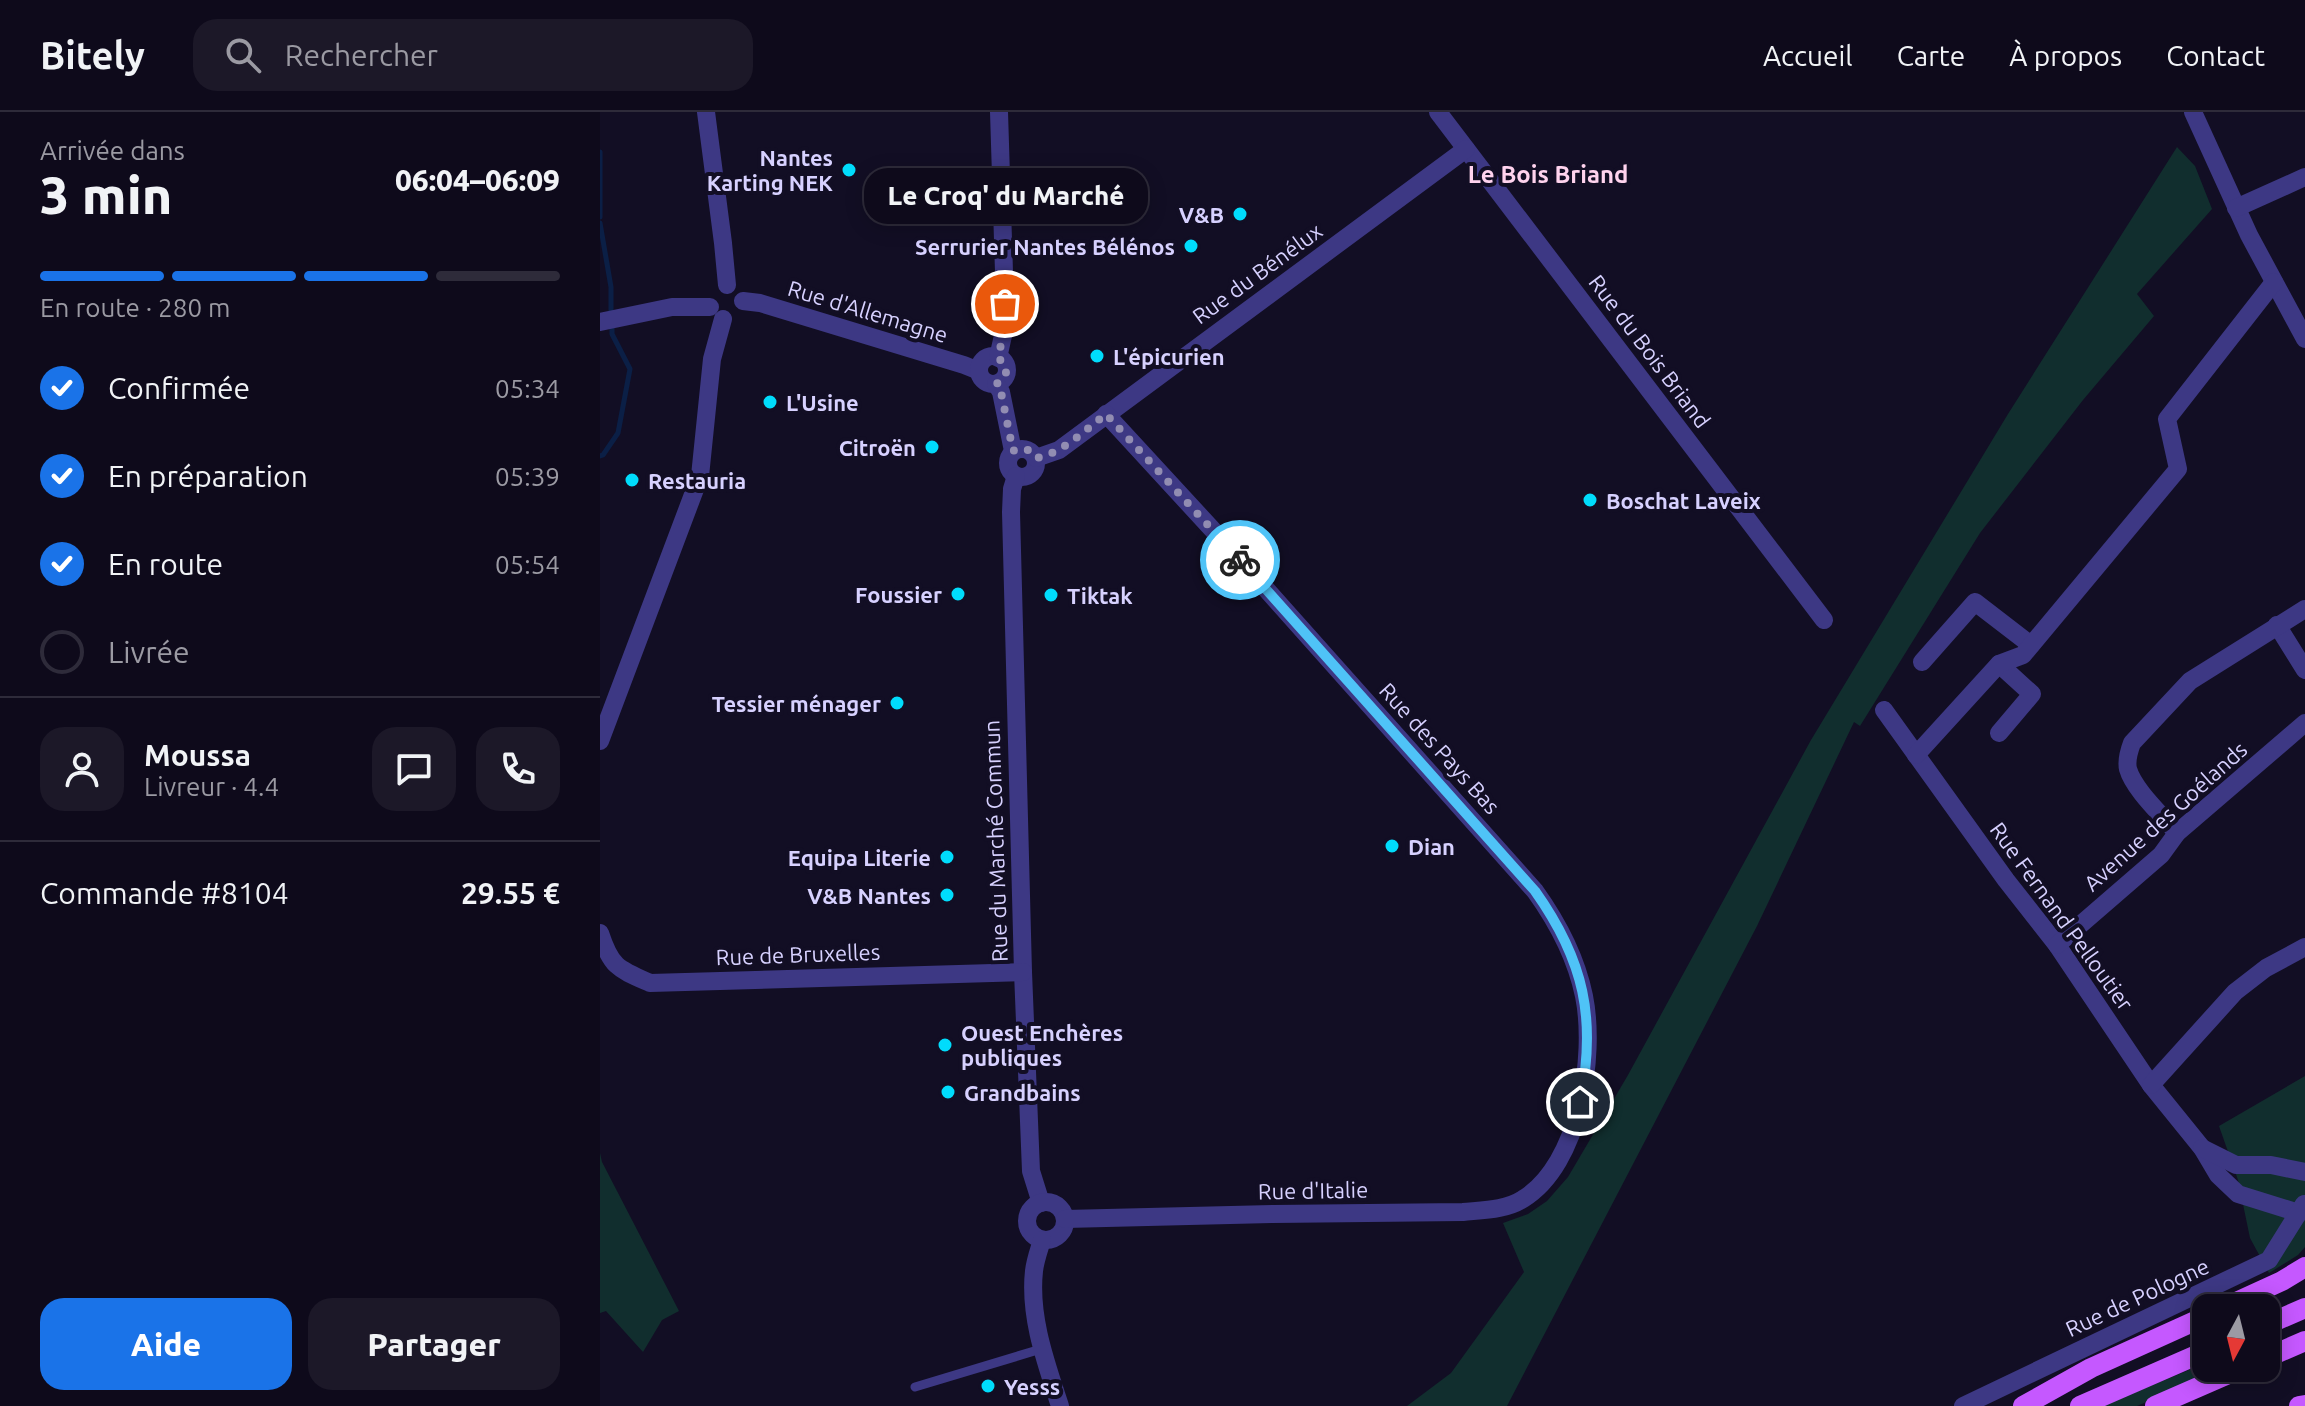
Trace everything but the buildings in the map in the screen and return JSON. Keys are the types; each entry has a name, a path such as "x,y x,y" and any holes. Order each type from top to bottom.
{"main road":[{"path":"2254,1294 2305,1267"},
{"path":"2280,1319 2305,1308"},
{"path":"2023,1406 2091,1368 2192,1322"},
{"path":"2280,1352 2305,1341"},
{"path":"2080,1406 2192,1357"},
{"path":"2155,1406 2210,1382"},
{"path":"2299,1406 2305,1405"}],"street":[{"path":"706,112 727,285"},
{"path":"998,358 1004,331 1005,304 999,112"},
{"name":"Rue du Bois Briand","path":"1438,112 1824,620"},
{"path":"2193,112 2236,208 2305,339"},
{"name":"Rue du Bénélux","path":"1036,458 1059,450 1466,149"},
{"path":"2236,208 2305,177"},
{"path":"1916,755 1999,664 2023,655 2178,469 2167,419 2274,282"},
{"path":"600,741 700,476 716,313 710,297 721,286 727,285 739,292 743,301 738,315 716,313 672,307 608,320"},
{"name":"Rue d'Allemagne","path":"743,301 760,303 979,371"},
{"path":"986,358 998,358 1005,363 1007,371 1003,380 991,384 982,380 979,371 981,363 986,358"},
{"path":"996,384 1001,392 1013,451 1007,463 1016,476 1030,475 1036,468 1036,458 1026,449 1013,451"},
{"name":"Rue des Pays Bas","path":"1106,414 1535,891 1555,919 1583,993 1588,1052 1573,1124 1550,1173"},
{"name":"Rue du Marché Commun","path":"1016,476 1011,512 1023,972 1031,1171 1041,1203"},
{"path":"1922,662 1975,602 2031,645"},
{"path":"2177,833 2136,785 2128,769 2132,743 2190,681 2305,609"},
{"path":"2277,625 2305,670"},
{"path":"1999,664 2032,694 1999,733"},
{"name":"Rue Fernand Pelloutier","path":"1884,710 2006,880 2057,945 2151,1085 2202,1148 2218,1175 2238,1194 2302,1208"},
{"name":"Avenue des Goélands","path":"2057,945 2161,855 2177,833 2305,723"},
{"name":"Rue de Bruxelles","path":"600,933 608,957 627,973 650,983 1023,972"},
{"path":"2151,1085 2235,992 2266,968 2305,947"},
{"name":"Rue Fernand Pelloutier","path":"2202,1148 2236,1165 2271,1165 2305,1172"},
{"name":"Rue d'Italie","path":"1065,1219 1487,1210 1521,1200 1550,1173"},
{"path":"1041,1203 1054,1204 1065,1219 1059,1236 1042,1240 1031,1234 1027,1222 1030,1210 1041,1203"},
{"name":"Rue de Pologne","path":"1963,1406 2269,1260 2302,1208"},
{"path":"1042,1240 1034,1269 1034,1308 1041,1349 1060,1406"}],"lane":[{"path":"915,1387 1041,1349"}],"green space":[{"path":"2177,147 2195,166 2212,209 2137,294 2154,316 2083,400 1980,533 1860,726 1854,722 1757,926 1507,1406 1407,1406 1451,1373 1524,1272 1503,1223 1528,1214 1547,1201 1568,1177 1628,1075 1811,740 2008,414"},
{"path":"2305,1076 2305,1247 2269,1273 2250,1238 2238,1180 2219,1126"},
{"path":"600,1153 679,1311 662,1320 643,1352 606,1311 600,1313"},
{"path":"2192,1369 2193,1382 2137,1406 2102,1406"}],"waterway":[{"path":"600,152 600,217"},
{"path":"600,223 611,287 611,316"},
{"path":"600,456 618,433 630,369 612,334 612,326"}],"way so far":[{"path":"1005,304 1002,350 998,358 1005,363 1007,371 1003,380 996,384 1001,392 1013,451 1026,449 1036,458 1048,456 1106,414 1240,560"}],"place":[{"name":"Nantes Karting NEK","path":"849,170"},
{"name":"V&B","path":"1240,214"},
{"name":"Serrurier Nantes Bélénos","path":"1191,246"},
{"name":"Le Croq' du Marché","path":"1005,304"},
{"name":"L'épicurien","path":"1097,356"},
{"name":"L'Usine","path":"770,402"},
{"name":"Citroën","path":"932,447"},
{"name":"Restauria","path":"632,480"},
{"name":"Boschat Laveix","path":"1590,500"},
{"name":"Foussier","path":"958,594"},
{"name":"Tiktak","path":"1051,595"},
{"name":"Tessier ménager","path":"897,703"},
{"name":"Dian","path":"1392,846"},
{"name":"Equipa Literie","path":"947,857"},
{"name":"V&B Nantes","path":"947,895"},
{"name":"Ouest Enchères publiques","path":"945,1045"},
{"name":"Grandbains","path":"948,1092"},
{"name":"Yesss","path":"988,1386"}],"district":[{"name":"Le Bois Briand","path":"1548,174"}],"route":[{"path":"1240,560 1535,891 1555,919 1577,971 1586,1010 1588,1052 1580,1102"}]}
